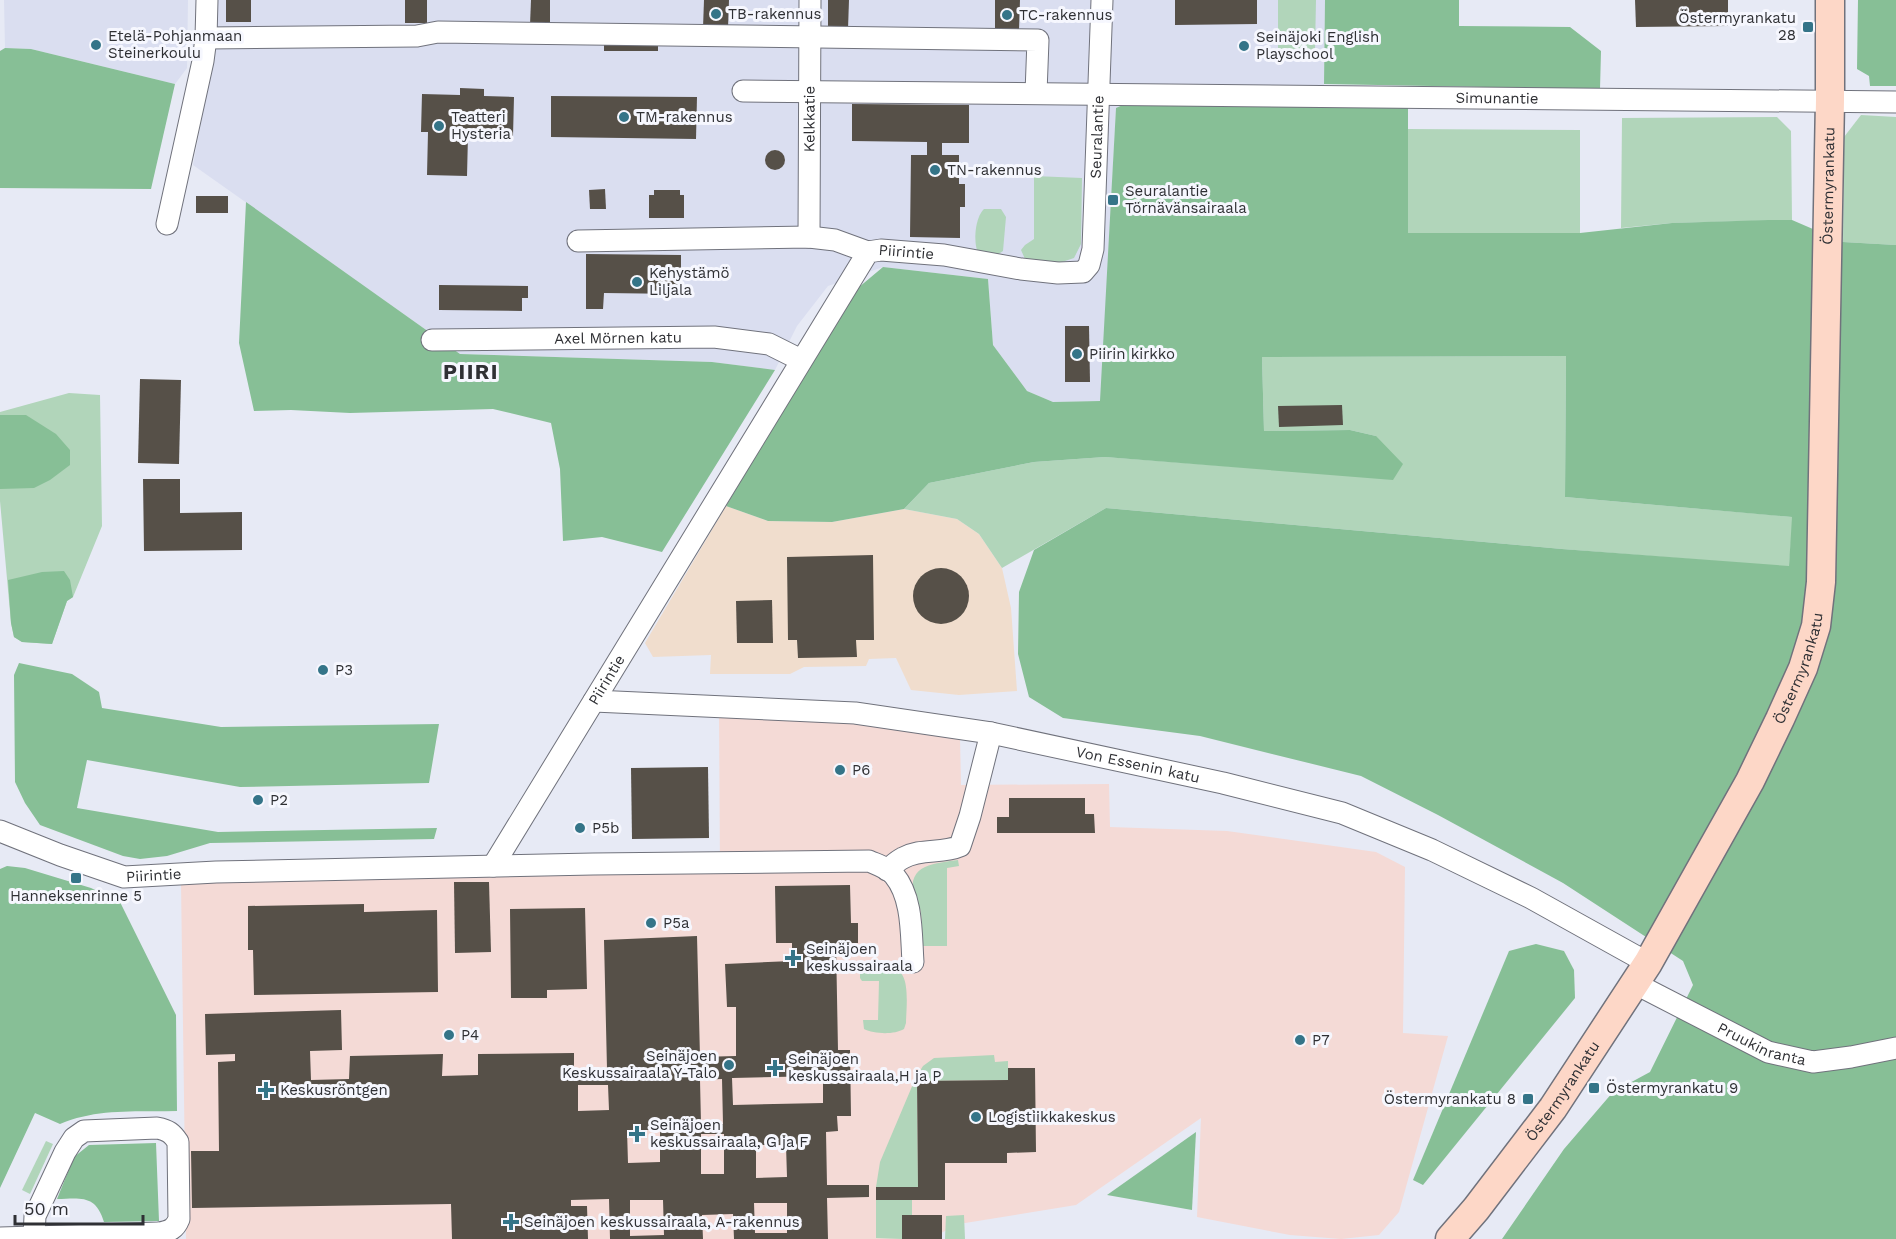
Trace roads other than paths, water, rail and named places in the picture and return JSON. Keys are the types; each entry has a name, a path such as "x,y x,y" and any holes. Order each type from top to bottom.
{"street":[{"path":"167,224 203,61 207,0"},
{"name":"Kelkkatie","path":"809,237 810,0"},
{"name":"Seuralantie","path":"1083,272 1089,265 1093,249 1102,0"},
{"name":"Östermyrankatu","path":"1450,1239 1476,1209 1553,1108 1641,973 1750,781 1803,668 1816,626 1821,582 1830,0"},
{"path":"206,38 417,36 438,32 1038,40 1036,93"},
{"name":"Simunantie","path":"743,91 1896,102"},
{"path":"578,241 809,237 835,240 868,252"},
{"name":"Piirintie","path":"0,831 124,877 216,872 493,866 868,252 881,249 944,255 1021,269 1058,273 1083,272"},
{"name":"Axel Mörnen katu","path":"432,340 714,337 769,344 801,360"},
{"name":"Von Essenin katu","path":"594,701 855,713 991,733 1223,783 1342,813 1432,850 1531,898 1641,973"},
{"path":"887,870 903,857 917,853 952,850 960,846 991,733"},
{"path":"493,866 869,861 894,875 902,889 909,911 913,963"},
{"name":"Pruukinranta","path":"1641,973 1768,1052 1813,1062 1896,1048"},
{"path":"0,1238 168,1232 180,1219 178,1142 173,1133 166,1129 100,1129 84,1131 74,1138 35,1216 34,1236"}],"place":[{"name":"TB-rakennus","path":"716,14"},
{"name":"TC-rakennus","path":"1007,15"},
{"name":"Östermyrankatu 28","path":"1808,27"},
{"name":"Etelä-Pohjanmaan Steinerkoulu","path":"96,45"},
{"name":"Seinäjoki English Playschool","path":"1244,46"},
{"name":"TM-rakennus","path":"624,117"},
{"name":"Teatteri Hysteria","path":"439,126"},
{"name":"TN-rakennus","path":"935,170"},
{"name":"Seuralantie Törnävänsairaala","path":"1113,200"},
{"name":"Kehystämö Liljala","path":"637,282"},
{"name":"Piirin kirkko","path":"1077,354"},
{"name":"P3","path":"323,670"},
{"name":"P6","path":"840,770"},
{"name":"P2","path":"258,800"},
{"name":"P5b","path":"580,828"},
{"name":"Hanneksenrinne 5","path":"76,878"},
{"name":"P5a","path":"651,923"},
{"name":"Seinäjoen keskussairaala","path":"793,958"},
{"name":"P4","path":"449,1035"},
{"name":"P7","path":"1300,1040"},
{"name":"Seinäjoen Keskussairaala Y-Talo","path":"729,1065"},
{"name":"Seinäjoen keskussairaala,H ja P","path":"775,1068"},
{"name":"Östermyrankatu 9","path":"1594,1088"},
{"name":"Keskusröntgen","path":"266,1090"},
{"name":"Östermyrankatu 8","path":"1528,1099"},
{"name":"Logistiikkakeskus","path":"976,1117"},
{"name":"Seinäjoen keskussairaala, G ja F","path":"637,1134"},
{"name":"Seinäjoen keskussairaala, A-rakennus","path":"511,1222"}],"district":[{"name":"PIIRI","path":"471,372"}]}
